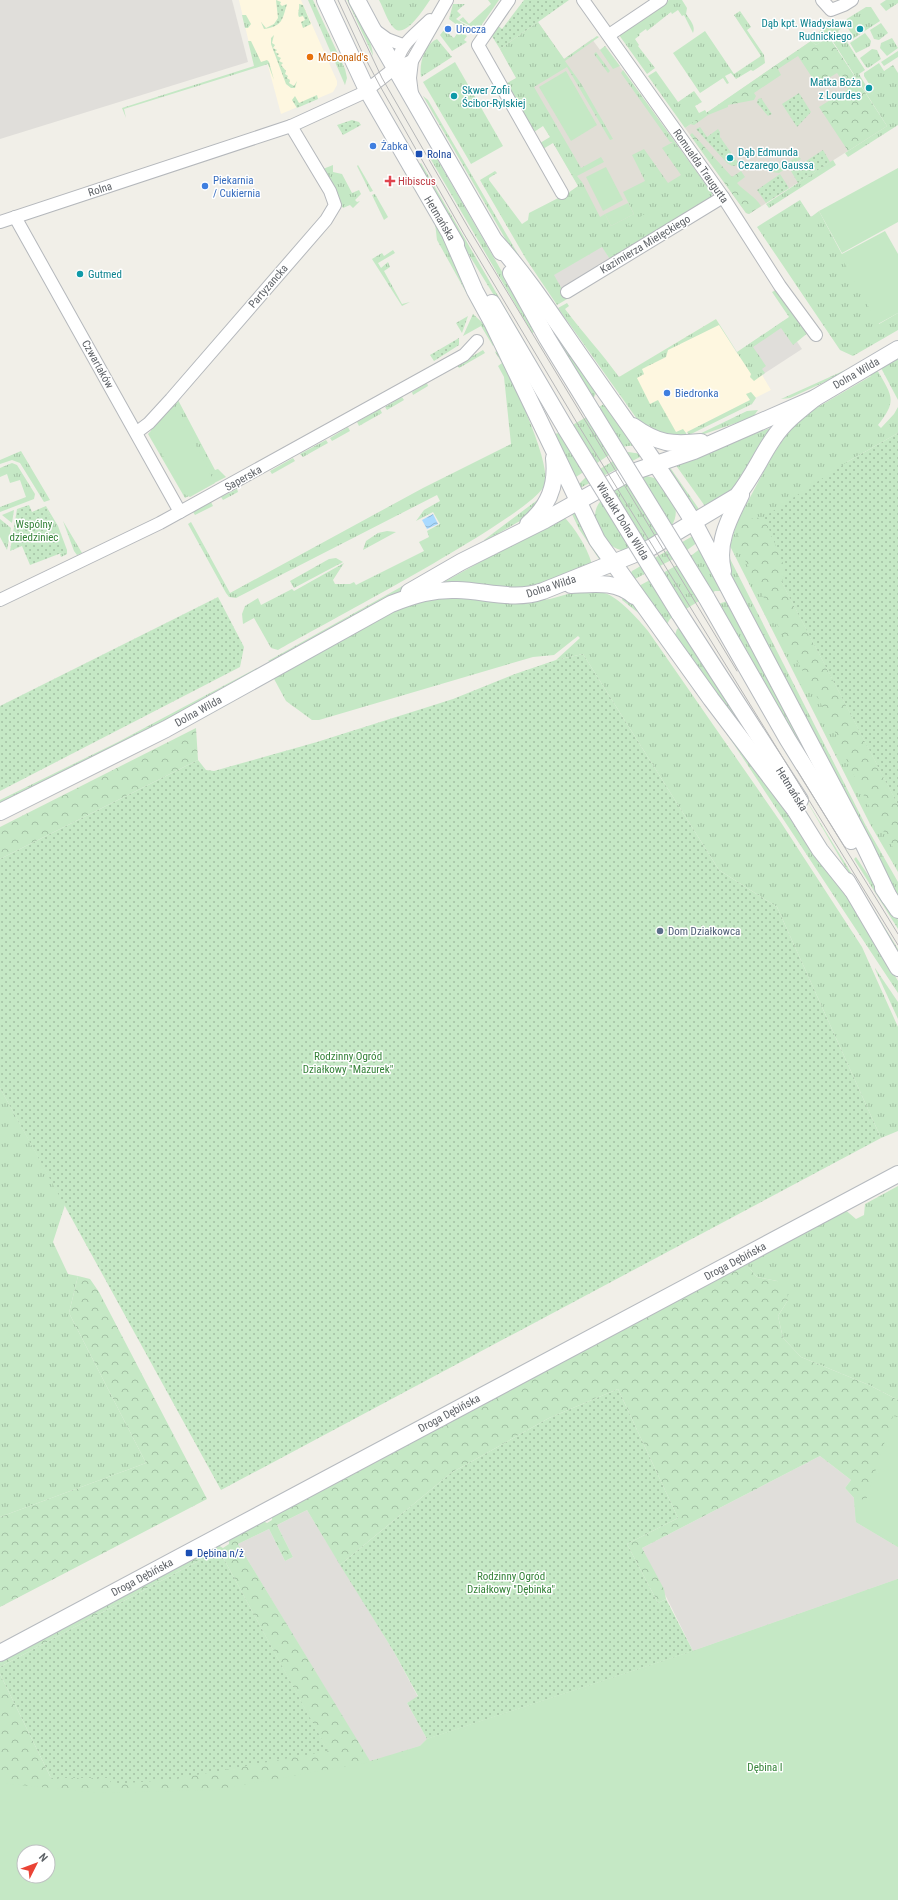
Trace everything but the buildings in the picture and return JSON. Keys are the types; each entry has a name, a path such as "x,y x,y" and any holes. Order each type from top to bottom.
{"main road":[{"name":"Hetmańska","path":"325,0 367,90 451,236 506,324 566,429"},
{"path":"357,0 496,242 514,262 557,320 656,464 694,523 889,897"},
{"path":"451,236 475,292 493,324 553,452 596,538 711,699 795,810 820,850 852,890"},
{"name":"Hetmańska","path":"496,242 524,297 706,597 788,740 844,830 898,910"},
{"name":"Dolna Wilda","path":"0,812 166,729 392,604 430,578 519,531 545,520 627,474 694,451 713,441 815,398 898,349"},
{"name":"Dolna Wilda","path":"392,604 427,592 458,590 520,596 536,593 650,548 733,499 746,485 774,438 788,421 815,398"},
{"path":"621,414 639,430 660,442 680,444 713,441"},
{"name":"Wiadukt Dolna Wilda","path":"566,429 679,613"},
{"path":"519,531 538,515 550,497 555,478 553,452"},
{"path":"726,582 721,560 723,540 729,519 746,485"},
{"path":"557,585 615,585 632,594 646,607"},
{"name":"Hetmańska","path":"679,613 777,764 898,968"},
{"name":"Droga Dębińska","path":"0,1653 898,1174"}],"street":[{"path":"412,98 410,78 412,61 447,0"},
{"path":"509,0 478,45 562,193"},
{"name":"Romualda Traugutta","path":"583,0 723,197 780,286 816,335"},
{"path":"609,35 661,0"},
{"path":"822,0 831,10 844,6 852,0"},
{"path":"395,68 398,53 403,45 440,10"},
{"path":"372,28 387,39 403,45"},
{"name":"Rolna","path":"0,222 291,126 367,90 395,68 412,61"},
{"name":"Partyzancka","path":"137,432 149,423 181,387 326,220 335,205 330,191 291,126"},
{"name":"Kazimierza Mielęckiego","path":"567,292 723,197"},
{"name":"Czwartaków","path":"15,217 137,432 180,512"},
{"name":"Saperska","path":"0,600 180,512 464,355 476,341"}],"shaded area":[{"path":"0,0 232,0 248,62 0,139"},
{"path":"239,0 301,0 337,81 337,85 333,92 281,114 267,62 254,65"},
{"path":"538,22 564,59 592,39 600,50 605,46 666,130 704,194 612,245 500,49"},
{"path":"811,41 887,126 749,214 746,213 685,128"},
{"path":"602,246 611,261 562,290 553,275"},
{"path":"716,319 736,352 762,375 771,390 675,438 618,378"},
{"path":"783,321 802,349 762,375 745,348"},
{"path":"820,1456 851,1480 845,1488 854,1498 856,1522 898,1547 898,1579 693,1651 642,1548"},
{"path":"307,1510 394,1652 418,1697 407,1703 427,1739 420,1746 370,1762 238,1544 269,1529 285,1561 293,1557 277,1525"}],"green space":[{"path":"276,0 281,2 280,4 282,6 287,4 283,18 275,26 264,29 261,22 266,28 274,24 278,18"},
{"path":"308,0 313,0 345,69 347,78 345,85"},
{"path":"347,0 350,0 364,27 370,42 373,56"},
{"path":"379,0 430,0 409,26 404,30 398,31 389,22"},
{"path":"488,0 499,0 478,30 459,20 463,17 469,24 491,4"},
{"path":"524,0 569,0 500,49 490,33 496,24 502,29"},
{"path":"669,0 682,0 687,8 686,14 693,25 694,30 693,33 684,15 682,16 678,10 672,14 671,12 647,31 646,29 639,34 640,35 635,39 639,45 638,46 655,68 647,74 619,35"},
{"path":"886,0 898,0 898,3 886,11 880,4"},
{"path":"299,4 303,5 311,24 303,28 301,22 305,20 303,16 299,17"},
{"path":"453,4 465,4 457,11 461,15 456,19 469,27 464,34 467,36 464,40 467,42 452,51 440,35 444,30 454,38 461,28 449,19"},
{"path":"866,7 871,7 880,21 851,40 847,35 851,33 846,25 838,31 843,38 846,36 849,40 847,42 865,70 859,74 868,89 871,87 864,76 864,73 879,63 884,71 893,65 898,73 898,125 848,157 845,153 887,126 830,37 816,45 811,41 829,21 834,27"},
{"path":"740,11 751,27 747,30 764,55 765,63 753,71 751,70 736,79 731,73 725,76 729,83 727,84 723,78 700,93 673,53 705,31 734,74 761,56 734,15"},
{"path":"242,15 246,15 251,24 248,28 245,28"},
{"path":"538,22 564,59 597,36 599,37 565,61 582,85 613,139 610,140 567,67 534,87 581,168 601,157 604,162 577,176 582,182 600,217 605,214 611,226 634,214 623,192 645,181 632,155 644,149 668,183 681,175 662,148 673,142 670,142 621,73 623,70 712,193 712,199 611,261 602,247 554,275 566,296 588,283 589,286 557,305 526,259 480,180 495,171 497,173 489,178 489,180 522,224 528,220 529,213 568,193 578,186 553,143 543,149 540,143 550,137 543,126 534,132 507,83 516,78 500,49"},
{"path":"881,23 888,33 879,40 874,39 870,30"},
{"path":"865,33 871,41 870,46 856,53 850,43"},
{"path":"274,35 272,43 275,45 273,48 277,50 275,52 279,54 277,56 281,58 279,61 283,63 281,65 286,71 285,74 288,76 287,78 290,80 289,83 294,86 297,81 295,88 291,88 286,84 271,44 271,38"},
{"path":"829,37 887,126 848,151 819,107 848,89 837,73 817,85 798,56 778,69 781,75 754,93 756,96 754,100 728,105 728,107 708,115 694,125 690,124 811,41 816,45"},
{"path":"892,38 898,48 887,56 880,48 881,43"},
{"path":"437,39 452,57 421,77 423,55 432,42"},
{"path":"248,41 251,41 261,62 267,60 269,62 274,80 268,64 124,109 126,118 122,108 254,66"},
{"path":"605,46 620,66 613,69 600,50"},
{"path":"872,49 877,50 881,59 868,68 860,58"},
{"path":"898,51 898,57 884,66 881,62"},
{"path":"596,52 610,71 608,73 594,54"},
{"path":"455,62 503,146 471,164 423,82"},
{"path":"566,71 597,125 571,141 539,87"},
{"path":"656,71 678,102 694,91 702,102 695,106 699,113 705,110 707,113 685,128 648,76"},
{"path":"799,93 811,112 797,127 782,104"},
{"path":"317,95 318,99 297,108 292,100 295,96 299,103"},
{"path":"423,96 428,100 522,261 514,254"},
{"path":"761,98 772,114 768,116 757,103 758,99"},
{"path":"352,120 359,122 361,125 343,135 337,125"},
{"path":"700,127 707,137 718,129 720,132 720,137 740,165 732,166 727,163 696,129"},
{"path":"692,133 732,177 741,171 745,177 737,183 756,199 761,206 749,214 746,213 690,135"},
{"path":"823,150 830,162 798,183 791,171"},
{"path":"435,155 536,331 532,333 430,158"},
{"path":"798,156 801,159 779,173 772,172"},
{"path":"833,160 836,165 769,208 766,204"},
{"path":"421,163 526,344 525,346 444,214 417,166"},
{"path":"333,165 333,172 342,174 352,193 359,190 361,194 355,200 357,202 360,201 353,208 350,205 343,208 321,172 323,169"},
{"path":"358,165 373,191 370,192 357,166"},
{"path":"606,167 623,200 603,211 586,177"},
{"path":"898,168 898,222 842,253 819,211"},
{"path":"780,174 789,188 766,203 757,190"},
{"path":"375,194 388,217 384,220 372,195"},
{"path":"800,200 811,217 819,211 879,324 898,313 898,330 853,356 840,350 757,227"},
{"path":"628,203 634,214 611,226 605,214"},
{"path":"662,204 663,205 629,226 628,224"},
{"path":"436,222 490,327 478,314 437,240"},
{"path":"885,231 898,254 898,313 878,324 840,255"},
{"path":"393,250 395,253 378,263 381,268 388,262 390,267 384,271 402,304 410,302 402,306 372,259 382,253 384,256"},
{"path":"778,289 809,332 793,345 781,328 753,347 766,366 762,369 765,373 754,381 750,377 751,374 719,325 668,350 666,357 642,369 644,374 637,378 650,404 658,400 676,432 683,429 686,433 686,435 679,436 660,433 637,419 558,308 567,303 569,306 565,309 619,377 716,319 737,352 789,317 772,292"},
{"path":"473,314 487,327 495,344 493,346 481,326 463,336"},
{"path":"468,316 462,333 456,323"},
{"path":"548,324 596,393 594,397 590,397"},
{"path":"459,338 459,345 434,361 430,355"},
{"path":"483,350 485,353 459,368 457,365"},
{"path":"498,350 520,397 536,438 545,472 545,484 533,499 505,519 423,570 278,650 271,648 254,618 243,624 242,614 245,606 258,598 261,605 292,589 294,591 344,563 333,580 335,584 350,584 354,582 356,585 424,551 419,542 429,537 427,531 440,524 433,512 416,521 424,510 440,501 437,495 236,598 229,597 226,593 188,524 191,522 230,593 423,488 511,444 504,377 498,366 502,363 495,352"},
{"path":"898,356 898,400 880,366"},
{"path":"852,367 853,369 790,398 781,399"},
{"path":"876,368 886,385 890,398 888,409 878,425 881,428 894,414 898,407 898,433 847,462 782,583 898,805 898,872 870,824 730,546 737,522 772,456 789,431 811,411 871,376 869,372"},
{"path":"427,383 428,386 413,395 412,392"},
{"path":"751,392 756,398 752,404 689,435 687,432 750,400 746,394"},
{"path":"402,397 404,400 387,410 385,407"},
{"path":"178,400 215,470 218,469 226,477 185,498 148,434"},
{"path":"604,404 636,445 621,447 573,479 554,434 559,433 600,409 599,407"},
{"path":"170,409 177,410 184,427 191,436 215,483 190,497 184,494 152,436 151,430"},
{"path":"380,409 382,413 359,426 357,422"},
{"path":"758,410 753,417 687,440 747,411"},
{"path":"348,427 350,431 332,441 330,438"},
{"path":"770,428 739,486 707,509 675,464"},
{"path":"898,433 898,805 782,583 785,568 764,517 847,462"},
{"path":"326,440 328,443 303,457 300,454"},
{"path":"21,451 50,500 44,502 20,463 12,460 0,464 0,460"},
{"path":"628,452 642,454 642,456 578,489 577,486 585,478"},
{"path":"293,458 295,461 272,474 270,471"},
{"path":"12,463 17,465 35,494 34,499 0,512 0,507 26,497 20,480 10,483 7,474 0,477 0,468"},
{"path":"669,466 701,512 697,513 668,468"},
{"path":"642,475 657,479 661,484 676,509 675,519 663,534 635,548 624,550 614,548 601,532 596,521 595,512 599,503 605,496 623,484"},
{"path":"237,489 238,492 223,500 221,497"},
{"path":"544,495 527,517 485,541 484,540"},
{"path":"211,502 213,506 195,515 193,512"},
{"name":"Wspólny dziedziniec","path":"29,505 32,512 46,506 64,552 30,565 22,546 10,551 17,509"},
{"path":"46,506 58,526 67,550 67,554 61,557 60,554 63,552"},
{"path":"576,509 605,561 601,562 579,529 571,512"},
{"path":"14,510 12,523 2,515"},
{"path":"563,516 581,540 591,560 592,566 541,585 507,590 444,582"},
{"path":"764,517 785,568 782,583 898,805 898,856 870,808 850,768 831,722 780,630 741,552 738,535 741,525 749,519"},
{"path":"0,519 11,528 7,550 0,537"},
{"path":"63,521 82,553 77,555 74,551"},
{"path":"387,531 396,532 363,550 366,541 378,533"},
{"path":"691,537 698,542 679,556 633,580 631,573 632,571"},
{"path":"701,548 722,591 715,591 670,619 667,624 637,587 683,562"},
{"path":"725,549 866,826 898,882 898,895 881,867 730,578"},
{"path":"336,558 343,562 294,588 290,581 329,559"},
{"path":"435,568 416,584 271,662 268,661"},
{"path":"603,588 604,593 622,603 648,631 782,824 862,947 898,1027 898,1131 881,1138 777,907 719,870 583,654 556,660 580,638 578,636 554,655 533,657 319,720 312,720 286,701 273,677 394,609 435,596 527,602 550,599 582,590"},
{"path":"623,596 644,614 843,891 898,981 898,993 733,743 641,615 622,600"},
{"path":"218,597 244,647 240,667 0,791 0,706"},
{"path":"728,601 773,684 824,787 718,605"},
{"path":"681,627 794,803 675,635 677,629"},
{"name":"Rodzinny Ogród Działkowy \"Mazurek\"","path":"583,654 719,870 777,907 881,1138 221,1490 0,1088 0,859 198,760 206,770 214,771 317,742 453,699 515,674 556,660"},
{"path":"257,668 256,671 187,711 0,806 0,800 118,742"},
{"path":"196,728 198,760 0,859 0,827"},
{"path":"802,793 898,949 898,957"},
{"path":"856,857 898,920 898,929 854,859"},
{"path":"875,969 898,1002 898,1019"},
{"path":"0,1088 65,1205 53,1242 68,1274 78,1276 69,1313 146,1463 0,1517"},
{"path":"898,1186 898,1400 869,1385 801,1357 783,1338 778,1316 788,1300 777,1281 757,1277 746,1264 843,1208 856,1219 864,1215 865,1204"},
{"name":"Dębina I","path":"746,1264 757,1277 777,1281 787,1288 788,1300 778,1316 783,1338 801,1357 869,1385 898,1400 898,1547 856,1522 854,1498 845,1488 851,1480 820,1456 642,1548 664,1589 666,1599 658,1603 627,1544 678,1518 618,1389 549,1418 451,1473 340,1565 307,1510 277,1525 293,1557 285,1561 269,1529 238,1544 370,1761 420,1746 427,1739 693,1651 898,1579 898,1900 0,1900 0,1674 51,1778 109,1778 327,1750 219,1550 0,1667 0,1658 218,1545 223,1548 229,1544 229,1539 263,1521 267,1523 272,1520 272,1516"},
{"path":"78,1276 90,1279 99,1292 207,1499 0,1607 0,1517 146,1463 69,1313"},
{"name":"Rodzinny Ogród Działkowy \"Dębinka\"","path":"618,1389 678,1518 627,1544 658,1603 666,1599 693,1651 427,1739 407,1703 418,1696 394,1652 340,1565 451,1473 549,1418"},
{"path":"893,1416 898,1417 898,1547 856,1522 854,1498 866,1500"},
{"path":"219,1550 328,1751 169,1780 112,1784 108,1778 51,1778 0,1674 0,1667"},
{"name":"Dębina I","path":"898,1579 898,1900 0,1900 0,1783 101,1793 214,1790 370,1762 420,1746 427,1739 693,1651"}],"water":[{"path":"433,514 438,524 427,529 422,520"}],"tram line":[{"path":"338,0 362,52 380,86 464,234 577,423 898,945"},
{"path":"345,0 382,78 469,229 737,671"},
{"path":"797,770 898,934"}],"place":[{"name":"Urocza","path":"448,29"},
{"name":"Dąb kpt. Władysława Rudnickiego","path":"860,29"},
{"name":"McDonald's","path":"310,57"},
{"name":"Matka Boża z Lourdes","path":"869,88"},
{"name":"Skwer Zofii Ścibor-Rylskiej","path":"454,96"},
{"name":"Żabka","path":"373,146"},
{"name":"Rolna","path":"419,154"},
{"name":"Dąb Edmunda Cezarego Gaussa","path":"730,158"},
{"name":"Hibiscus","path":"390,181"},
{"name":"Piekarnia / Cukiernia","path":"205,186"},
{"name":"Gutmed","path":"80,274"},
{"name":"Biedronka","path":"667,393"},
{"name":"Dom Działkowca","path":"660,931"},
{"name":"Dębina n/ż","path":"189,1553"}]}
